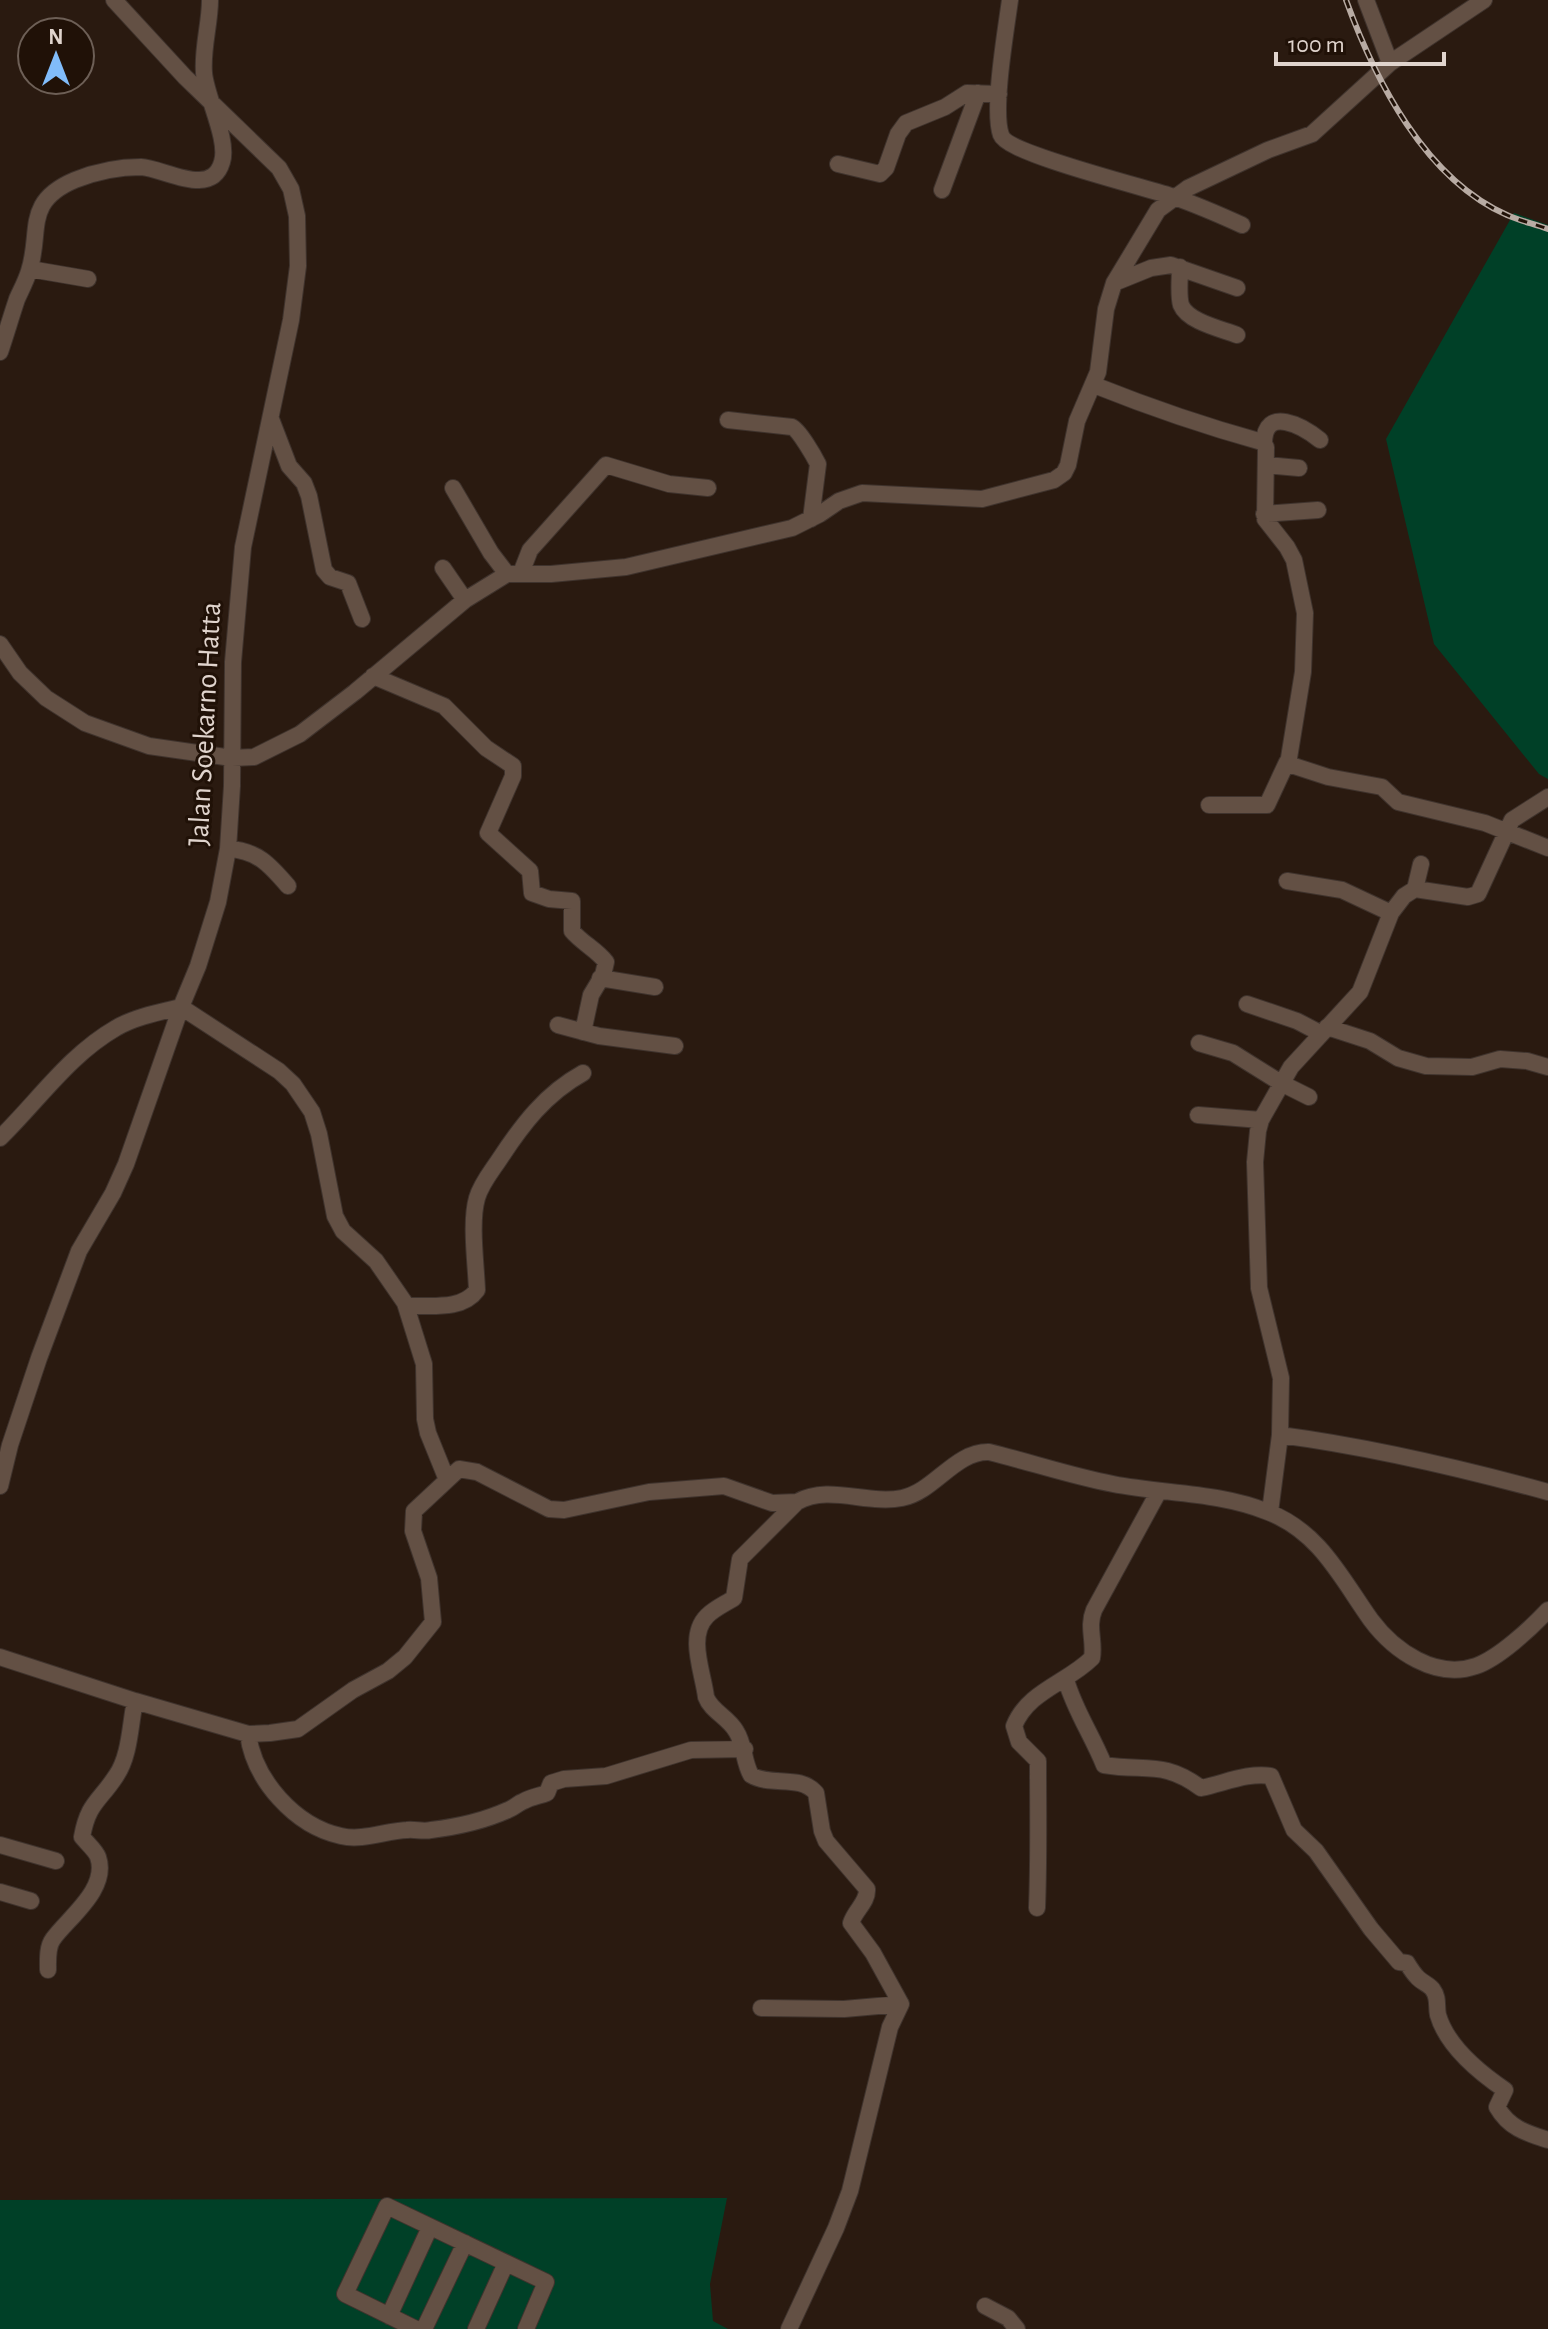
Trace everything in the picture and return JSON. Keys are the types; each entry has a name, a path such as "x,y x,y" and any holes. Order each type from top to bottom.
{"street":[{"name":"Jalan Soekarno Hatta","path":"0,1486 39,1358 79,1251 126,1164 213,920 228,849 233,662 243,547 291,320 298,266 297,216 291,189 279,168 185,77 114,0"},
{"path":"0,352 30,269 37,214 66,184 86,176 138,167 161,169 184,180 206,179 221,165 223,155 217,116 204,74 210,0"},
{"path":"1010,0 999,94 1000,133 1004,140 1012,146 1173,197 1242,225"},
{"path":"1366,0 1390,63"},
{"path":"453,488 491,553 514,573 551,574 626,567 792,528 839,501 862,493 982,499 1061,477 1068,465 1077,421 1094,385 1106,309 1114,283 1158,210 1173,197 1256,155 1312,134 1390,63 1484,0"},
{"path":"942,190 978,93"},
{"path":"838,164 880,174 886,168 898,134 906,123 945,107 961,95 999,94"},
{"path":"1114,283 1159,266 1180,267 1237,288"},
{"path":"1180,267 1181,304 1185,311 1194,318 1237,335"},
{"path":"30,269 88,279"},
{"path":"1094,385 1164,412 1264,444"},
{"path":"270,418 289,466 304,483 309,496 324,570 330,577 348,583 362,619"},
{"path":"728,420 780,425 799,431 818,464 811,519"},
{"path":"1209,805 1267,805 1287,762 1303,672 1305,613 1294,560 1264,514 1264,444 1268,428 1283,421 1305,428 1320,440"},
{"path":"0,644 20,673 46,698 85,723 149,746 232,758 254,757 284,744 465,600 514,573 530,550 606,465 669,484 708,488"},
{"path":"1266,465 1299,468"},
{"path":"1264,514 1318,510"},
{"path":"443,568 465,600"},
{"path":"373,676 444,706 486,748 513,766 513,776 488,833 530,871 532,893 549,899 572,901 572,931 606,962 591,995 583,1032"},
{"path":"1287,762 1290,766 1328,777 1385,788 1398,802 1466,817 1548,848"},
{"path":"1270,1512 1280,1435 1281,1378 1259,1288 1255,1162 1261,1120 1291,1067 1360,992 1391,913 1404,896 1415,889 1468,897 1478,894 1506,831 1517,815 1548,797"},
{"path":"228,849 254,854 267,861 288,886"},
{"path":"1415,889 1421,864"},
{"path":"1287,881 1342,890 1391,913"},
{"path":"600,978 655,987"},
{"path":"1247,1004 1323,1030 1370,1041 1398,1058 1426,1066 1472,1067 1500,1059 1527,1061 1548,1067"},
{"path":"0,1138 67,1065 89,1047 119,1026 181,1007 271,1066 293,1084 312,1112 335,1216 343,1231 376,1261 407,1306 424,1364 428,1433 447,1480"},
{"path":"558,1025 583,1032 675,1046"},
{"path":"1199,1043 1233,1053 1309,1097"},
{"path":"407,1306 461,1303 477,1290 475,1209 482,1185 537,1109 566,1082 583,1073"},
{"path":"1198,1115 1261,1120"},
{"path":"1280,1435 1342,1443 1475,1472 1548,1492"},
{"path":"901,2004 873,1953 851,1923 854,1914 866,1900 867,1889 826,1841 816,1793 803,1783 758,1779 748,1770 745,1749 729,1721 708,1703 706,1697 697,1645 700,1625 716,1608 734,1598 740,1559 805,1497 825,1494 901,1498 983,1452 1092,1480 1236,1502 1270,1512 1307,1534 1333,1563 1380,1630 1401,1649 1427,1664 1460,1669 1481,1664 1548,1610"},
{"path":"0,1657 248,1734 298,1729 405,1657 433,1622 429,1578 413,1531 414,1511 459,1469 470,1469 549,1509 564,1510 649,1492 724,1486 772,1503 797,1502"},
{"path":"1037,1908 1040,1834 1036,1797 1038,1761 1016,1738 1014,1726 1019,1716 1044,1690 1066,1680 1092,1658 1089,1629 1094,1610 1159,1491"},
{"path":"1066,1680 1074,1709 1091,1733 1104,1765 1168,1770 1182,1774 1201,1788 1233,1782 1254,1773 1271,1776 1294,1830 1316,1851 1371,1929 1399,1962 1407,1963 1418,1978 1434,1990 1439,2015 1457,2049 1469,2059 1474,2070 1505,2090 1497,2107 1504,2120 1522,2132 1548,2140"},
{"path":"48,1970 52,1940 77,1914 94,1887 99,1872 98,1856 82,1837 86,1815 116,1777 124,1760 135,1701"},
{"path":"248,1734 250,1753 259,1773 281,1798 310,1825 342,1837 406,1830 429,1831 511,1810 525,1800 547,1793 551,1783 564,1779 606,1776 691,1750 745,1749"},
{"path":"0,1845 56,1861"},
{"path":"0,1892 31,1901"},
{"path":"761,2008 844,2009 901,2004"},
{"path":"789,2329 850,2191 890,2027 901,2004"},
{"path":"416,2329 345,2294 387,2206 546,2282 526,2329"},
{"path":"389,2316 430,2227"},
{"path":"424,2329 465,2243"},
{"path":"476,2329 506,2263"},
{"path":"985,2306 1008,2318 1017,2329"}],"green space":[{"path":"1514,213 1548,225 1548,779 1539,774 1434,644 1386,439"},
{"path":"727,2198 710,2284 713,2321 728,2329 0,2329 0,2200"}],"railway":[{"path":"1346,0 1388,94 1428,152 1451,177 1478,199 1507,215 1548,229"}]}
